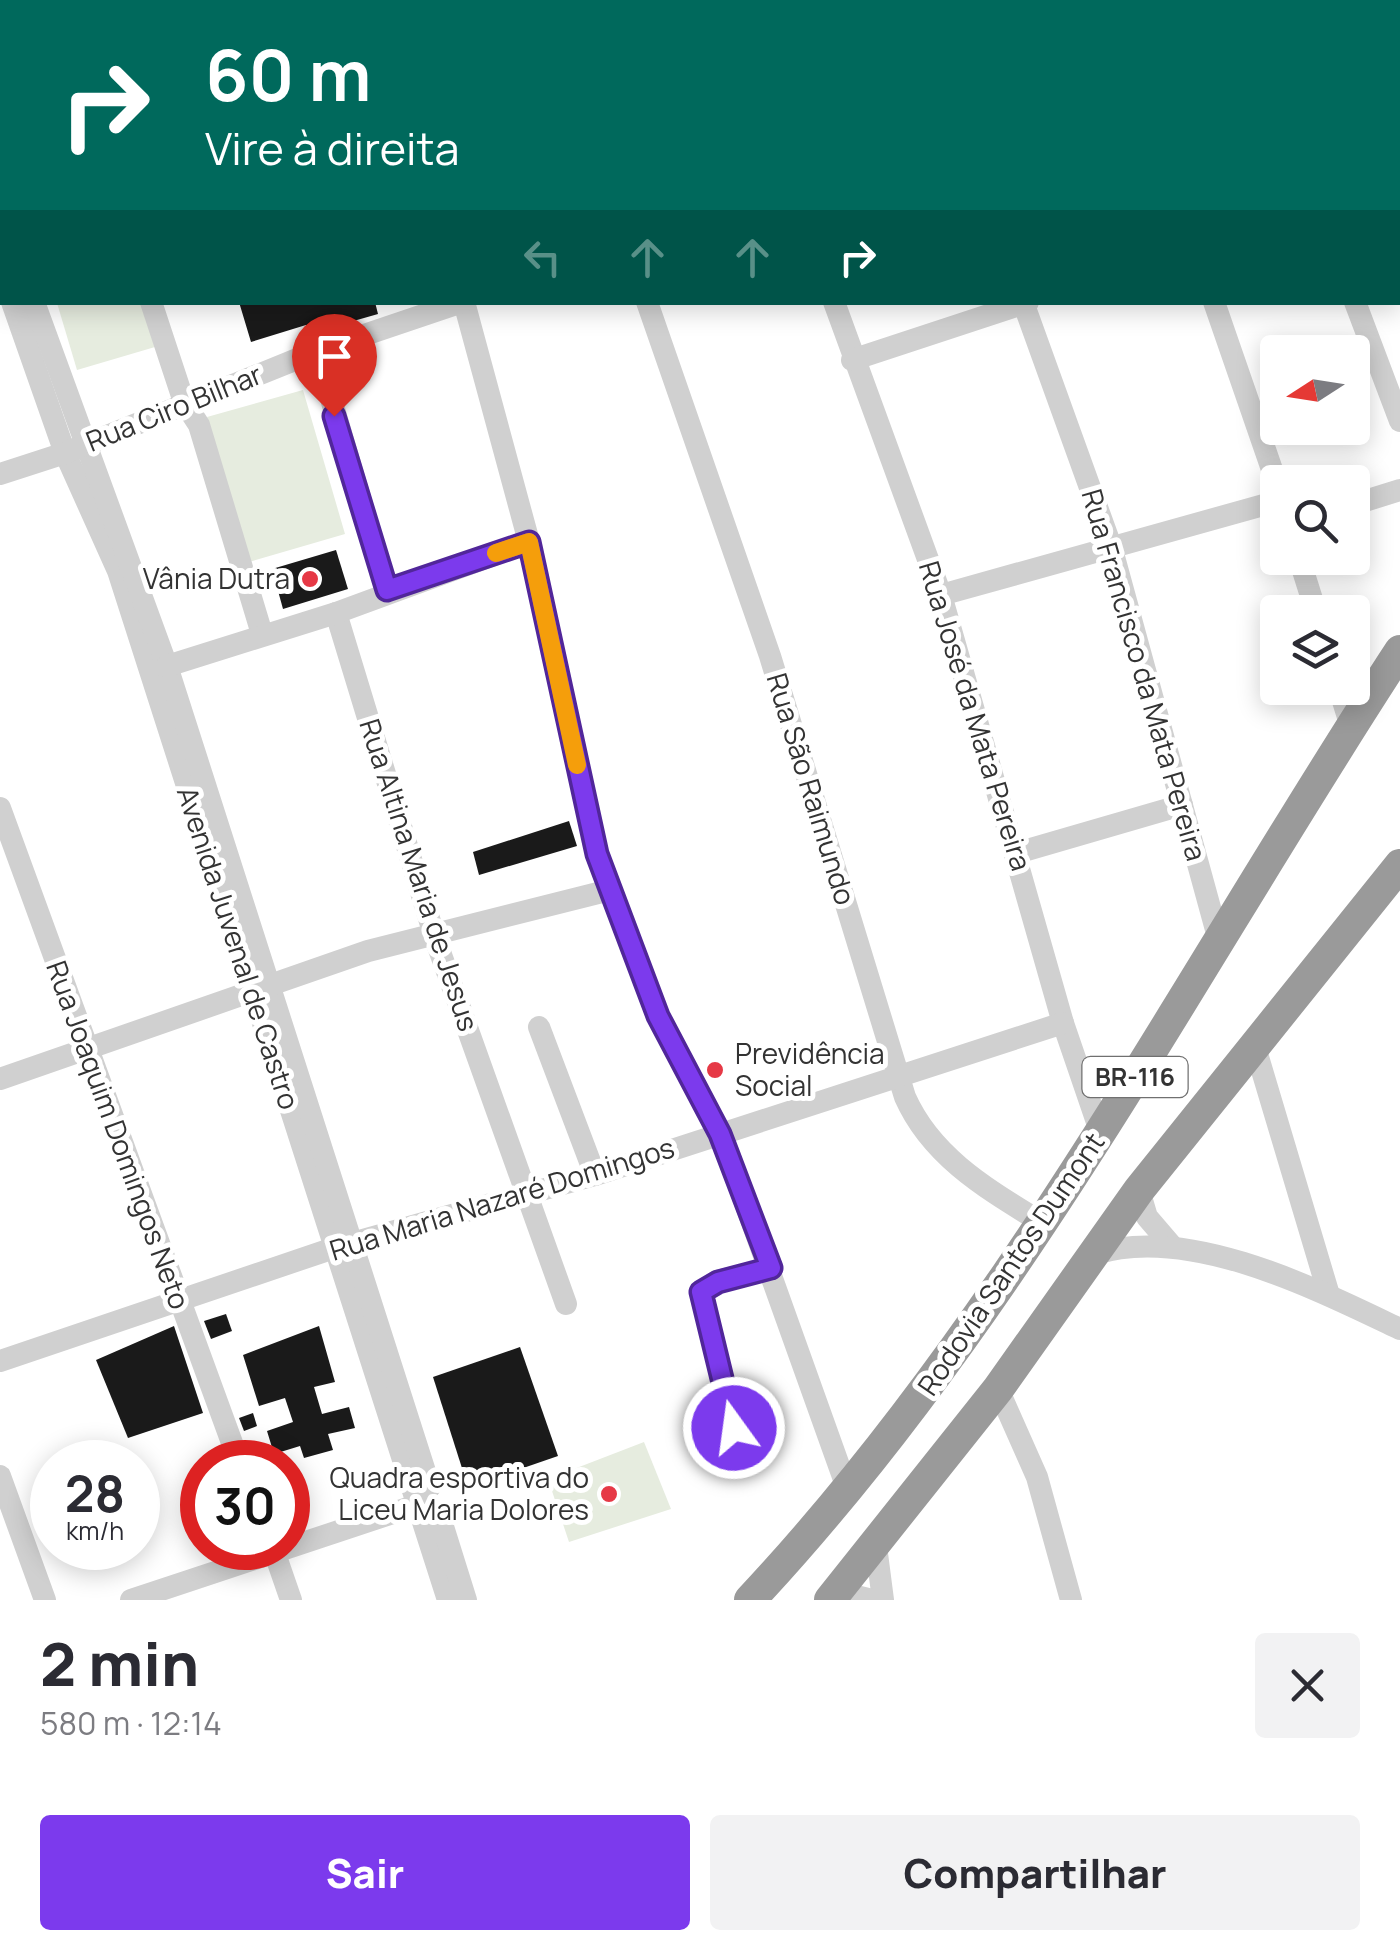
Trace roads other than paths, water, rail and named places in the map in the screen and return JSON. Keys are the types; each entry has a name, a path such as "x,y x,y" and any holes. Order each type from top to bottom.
{"highway":[{"name":"Rodovia Santos Dumont","path":"750,1600 934,1380 1044,1224 1218,937 1400,651"},
{"name":"BR-116","path":"831,1600 998,1389 1138,1190 1400,865"}],"street":[{"name":"Avenida Juvenal de Castro","path":"13,305 167,666 261,985 344,1245 466,1600"},
{"name":"Avenida Juvenal de Castro","path":"35,305 76,449 261,985"},
{"path":"151,305 184,402 199,425 262,634"},
{"name":"Rua Ciro Bilhar","path":"0,474 76,449 401,312 444,305"},
{"path":"464,305 529,542 592,836 658,1016 720,1134 847,1488"},
{"name":"Rua São Raimundo","path":"648,305 770,656 899,1076 926,1137 967,1174 1044,1224"},
{"name":"Rua José da Mata Pereira","path":"835,305 852,360 942,595 1063,1023 1102,1134"},
{"path":"852,360 1019,305"},
{"name":"Rua Francisco da Mata Pereira","path":"1026,305 1112,546 1218,937"},
{"path":"1215,305 1270,465"},
{"path":"1356,305 1400,421"},
{"path":"316,351 351,480 387,590"},
{"path":"1370,499 1400,490"},
{"path":"942,595 1260,506"},
{"path":"167,666 336,613 387,590 529,542"},
{"name":"Rua Altina Maria de Jesus","path":"336,613 435,938 566,1304"},
{"path":"1344,705 1350,726"},
{"path":"1017,854 1182,804"},
{"name":"Rua Joaquim Domingos Neto","path":"0,808 9,862 88,1048 231,1440"},
{"path":"0,1078 368,951 435,938 610,890"},
{"name":"Rua Maria Nazaré Domingos","path":"0,1361 344,1245 595,1175 1063,1023"},
{"path":"540,1027 595,1175"},
{"path":"1255,1048 1329,1295"},
{"path":"1138,1190 1150,1222 1171,1245"},
{"name":"Avenida Juvenal de Castro","path":"344,1245 448,1600"},
{"path":"1095,1254 1124,1246 1171,1245 1329,1295 1400,1330"},
{"path":"742,1458 701,1292 718,1282 771,1268"},
{"path":"998,1389 1037,1477 1072,1600"},
{"path":"2,1489 45,1600"},
{"path":"310,1539 420,1504"},
{"path":"876,1546 884,1600"},
{"path":"131,1600 217,1570"},
{"path":"281,1570 292,1600"},
{"path":"831,1600 856,1596 872,1600"}],"place":[{"name":"Vânia Dutra","path":"310,579"},
{"name":"Previdência Social","path":"715,1070"},
{"name":"Quadra esportiva do Liceu Maria Dolores","path":"609,1494"}]}
